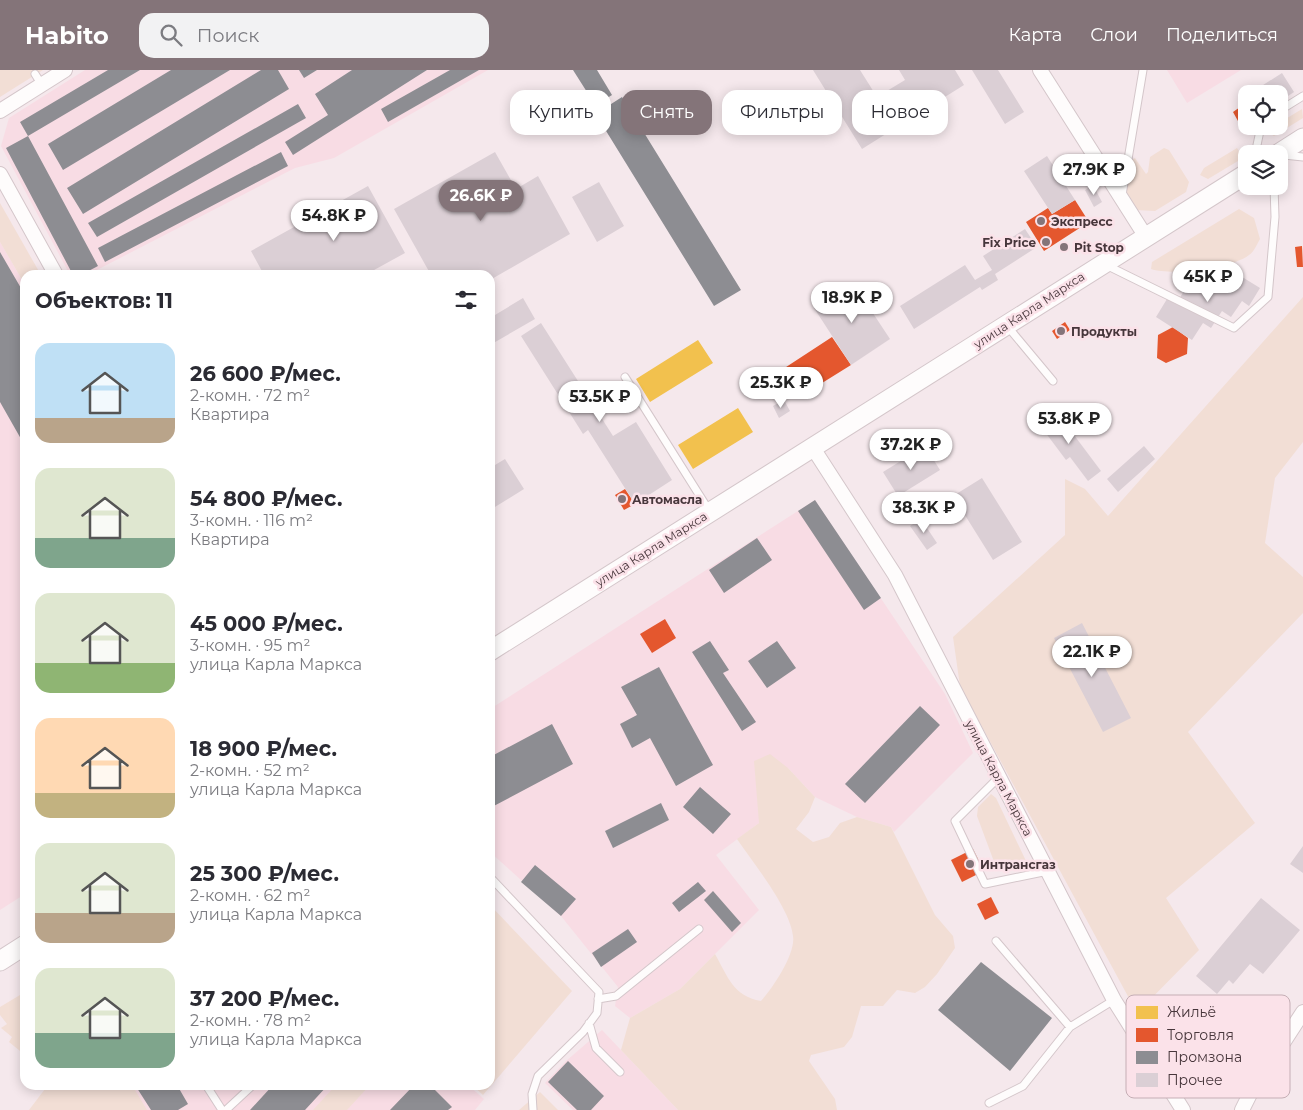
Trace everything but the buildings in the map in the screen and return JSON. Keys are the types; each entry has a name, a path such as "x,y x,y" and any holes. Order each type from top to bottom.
{"main road":[{"path":"1288,148 1303,138"},
{"name":"улица Карла Маркса","path":"495,648 1238,179"},
{"path":"0,961 20,948"}],"street":[{"path":"0,111 38,79 65,70"},
{"path":"1040,70 1146,237"},
{"path":"0,174 53,270"},
{"name":"улица Карла Маркса","path":"813,448 895,576 998,778 1114,1000 1126,1019"},
{"path":"1290,1032 1303,1012"},
{"name":"улица Карла Маркса","path":"1175,1098 1183,1110"},
{"path":"1242,1110 1248,1098"}],"lane":[{"path":"1121,198 1143,70"},
{"path":"1288,105 1303,96"},
{"path":"1288,155 1303,157"},
{"path":"1103,263 1234,328 1268,297 1274,195"},
{"path":"1006,325 1053,381"},
{"path":"625,377 710,513"},
{"path":"998,778 955,821 985,884 1048,871"},
{"path":"495,882 599,992 597,1012 583,1032 538,1076 532,1094 533,1110"},
{"path":"598,999 616,996 699,929"},
{"path":"996,941 1070,1027"},
{"path":"990,1103 1022,1086 1070,1027 1114,1000"},
{"path":"589,1023 596,1048 620,1072"},
{"path":"209,1090 222,1110"},
{"path":"226,1110 248,1090"}],"shaded area":[{"path":"0,70 43,70 0,97"},
{"path":"85,70 488,70 334,158 295,168 97,270 67,270 1,146 9,118"},
{"path":"1167,70 1241,70 1187,103"},
{"path":"1302,109 1303,118 1288,127 1288,118"},
{"path":"1164,148 1169,150 1189,182 1186,192 1155,211 1135,210 1124,197 1130,161 1135,158 1146,174 1150,157"},
{"path":"1237,148 1238,150 1238,161 1208,179 1200,175 1204,168"},
{"path":"0,203 38,270 20,270 20,276 0,242"},
{"path":"1239,209 1254,218 1260,239 1249,255 1229,264 1201,270 1173,272 1151,269 1152,262"},
{"path":"0,242 20,276 20,897 0,910"},
{"path":"1303,297 1303,442 1275,478 1265,543 1303,577 1303,613 1188,732 1255,823 1166,898 1199,950 1155,995 1127,995 960,686 953,637 1065,535 1065,479 1085,489 1108,516"},
{"path":"815,500 945,694 973,753 894,832 891,827 857,817 815,797 788,768 759,823 716,855 759,910 680,989 630,1018 615,1006 618,987 561,916 495,857 495,706"},
{"path":"770,754 788,768 815,797 809,812 796,829 813,842 829,837 840,823 857,817 891,827 935,915 953,936 955,948 937,974 925,987 915,993 897,990 883,1006 861,1006 852,1037 844,1047 811,1055 809,1061 835,1099 837,1110 678,1110 621,1050 630,1018 680,989 715,954 732,984 744,995 761,1001 787,961 793,943 790,925 770,886 737,839 759,823 754,761"},
{"path":"991,794 996,798 1027,863 1024,867 998,870 996,867 977,816 978,807"},
{"path":"495,910 572,991 495,1081"},
{"path":"20,995 20,1051 9,1042 12,1037 1,1028 7,1024 0,1015 0,1007"},
{"path":"602,1030 678,1110 573,1110 545,1083 566,1061"},
{"path":"44,1090 135,1090 147,1110 29,1110"},
{"path":"83,1090 474,1090 484,1099 475,1110 97,1110"},
{"path":"331,1090 365,1090 347,1110 313,1110"},
{"path":"478,1090 487,1090 483,1095"},
{"path":"540,1092 558,1110 519,1110"}],"place":[{"name":"Экспресс","path":"1041,221"},
{"name":"Fix Price","path":"1046,242"},
{"name":"Pit Stop","path":"1064,247"},
{"name":"Продукты","path":"1061,331"},
{"name":"Автомасла","path":"622,499"},
{"name":"Интрансгаз","path":"970,864"}]}
